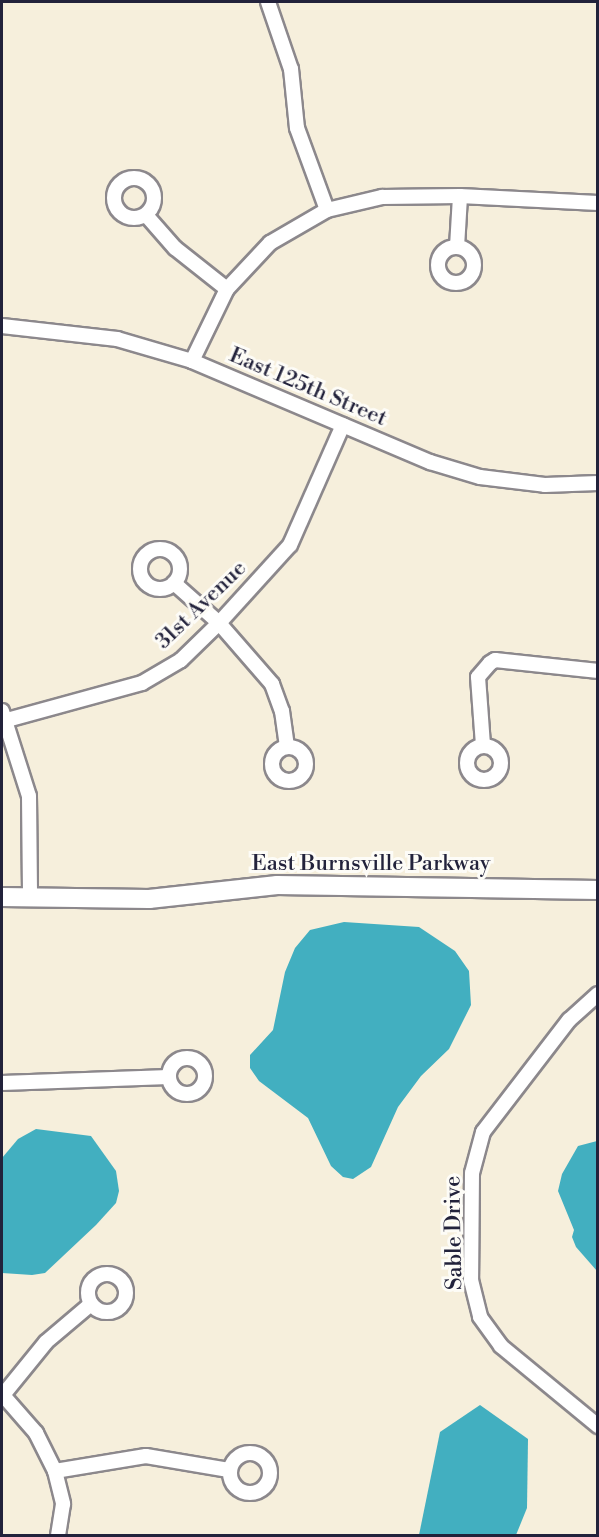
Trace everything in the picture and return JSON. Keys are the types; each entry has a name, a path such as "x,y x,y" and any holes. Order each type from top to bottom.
{"street":[{"path":"268,2 291,69 297,128 327,210"},
{"path":"457,247 460,196"},
{"path":"192,361 226,289 270,243 327,210 382,197 460,196 597,203"},
{"path":"146,215 175,248 226,289"},
{"name":"East 125th Street","path":"2,326 117,339 192,361 430,462 480,477 545,485 597,483"},
{"name":"31st Avenue","path":"4,716 142,683 181,660 219,623 290,545 343,425"},
{"path":"174,583 219,623 272,684 282,711 286,747"},
{"path":"483,745 478,677 490,663 495,660 597,671"},
{"path":"4,716 29,796 30,897"},
{"name":"East Burnsville Parkway","path":"2,897 149,899 277,885 597,890"},
{"name":"Sable Drive","path":"597,994 569,1020 483,1132 472,1173 471,1268 471,1280 480,1317 501,1346 597,1426"},
{"path":"2,1083 169,1077"},
{"path":"58,1536 63,1504 55,1471 36,1433 2,1394 46,1342 91,1304"},
{"path":"55,1471 146,1456 229,1470"}],"water":[{"path":"344,922 419,927 455,951 469,971 471,1005 449,1049 421,1076 398,1107 371,1167 353,1179 343,1177 331,1166 308,1118 259,1081 250,1068 250,1055 273,1030 285,972 295,948 310,930"},
{"path":"36,1129 91,1136 116,1171 119,1191 116,1203 45,1273 32,1275 2,1273 2,1158 18,1139"},
{"path":"598,1141 597,1271 576,1247 572,1237 574,1230 558,1191 562,1174 578,1146"},
{"path":"480,1405 528,1439 527,1508 516,1535 419,1535 440,1432"}]}
